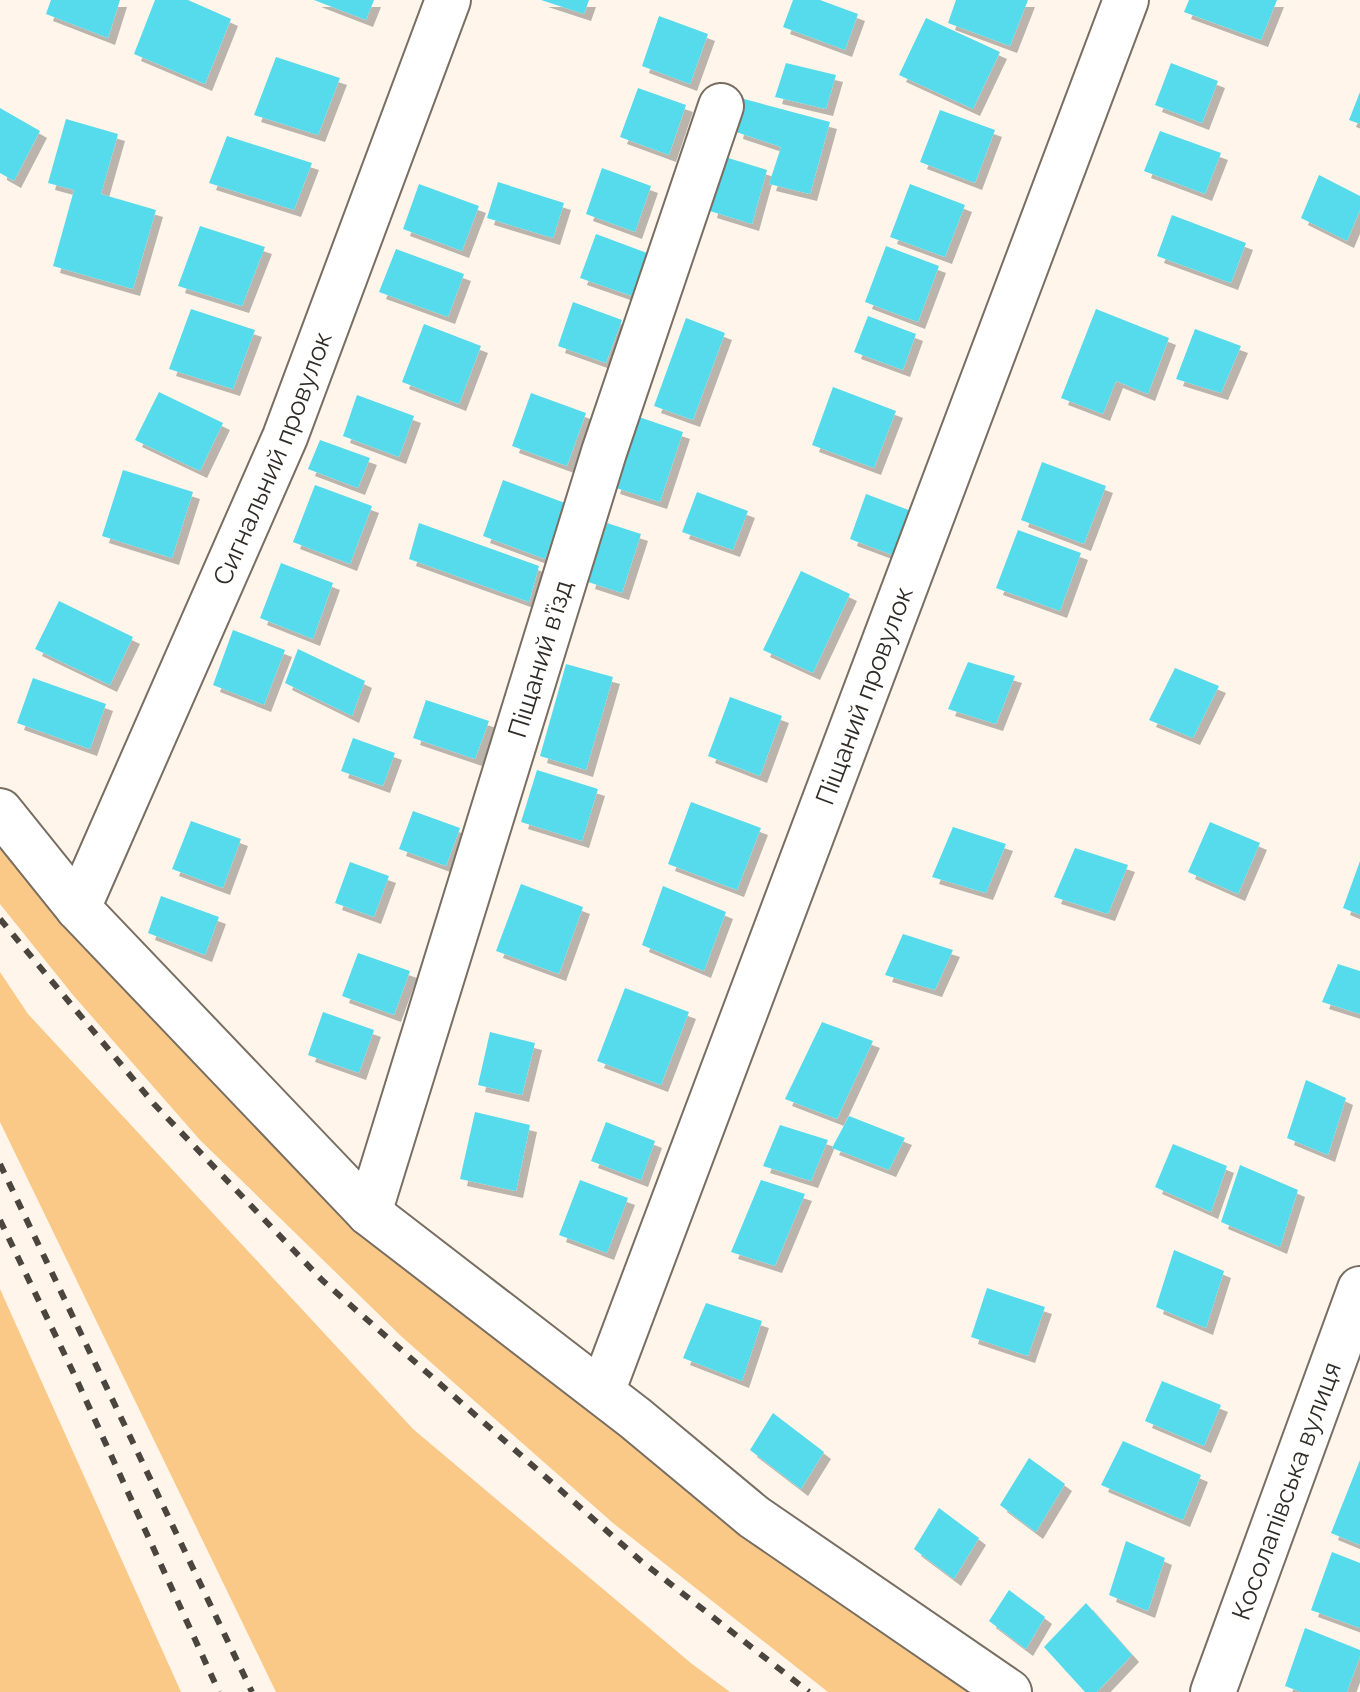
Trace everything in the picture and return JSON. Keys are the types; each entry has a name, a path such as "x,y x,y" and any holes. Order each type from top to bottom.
{"street":[{"name":"Сигнальний провулок","path":"78,908 285,437 448,0"},
{"name":"Піщаний провулок","path":"602,1392 1126,0"},
{"name":"Піщаний в’їзд","path":"369,1213 604,452 721,106"},
{"path":"0,811 78,908 369,1213 602,1392 754,1517 1009,1692"},
{"name":"Косолапівська вулиця","path":"1211,1691 1360,1289"}],"shaded area":[{"path":"0,796 369,1213 973,1692 828,1692 613,1523 401,1336 200,1140 73,995 0,904"},
{"path":"0,972 28,1014 413,1429 692,1664 730,1692 276,1692 0,1122"},
{"path":"0,1289 181,1692 0,1692"}],"building":[{"path":"51,0 120,0 108,38 46,14"},
{"path":"155,0 188,0 231,19 205,84 134,54"},
{"path":"314,0 374,0 366,20"},
{"path":"541,0 589,0 584,14"},
{"path":"793,0 820,0 858,14 845,50 783,27"},
{"path":"956,0 1028,0 1010,46 948,23"},
{"path":"1189,0 1277,0 1261,40 1184,12"},
{"path":"659,16 708,34 690,84 642,66"},
{"path":"926,18 1000,52 973,109 899,75"},
{"path":"276,57 340,78 318,135 254,115"},
{"path":"786,63 836,75 826,109 775,97"},
{"path":"1171,63 1218,81 1202,123 1155,105"},
{"path":"638,88 686,105 669,155 620,137"},
{"path":"1360,92 1360,124 1349,120"},
{"path":"744,99 830,122 810,194 769,184 781,147 736,132"},
{"path":"0,108 40,131 14,181 0,173"},
{"path":"940,110 995,130 975,183 920,162"},
{"path":"66,119 118,134 101,194 156,210 133,289 53,266 74,190 48,183"},
{"path":"1160,131 1221,153 1205,194 1144,171"},
{"path":"227,136 312,163 294,210 209,183"},
{"path":"725,157 767,170 752,224 710,211"},
{"path":"602,168 651,186 635,232 586,214"},
{"path":"1319,175 1360,196 1360,210 1347,241 1301,218"},
{"path":"498,182 564,203 553,238 487,218"},
{"path":"419,184 479,206 462,251 403,229"},
{"path":"910,184 965,205 945,257 890,237"},
{"path":"1172,215 1246,243 1231,283 1157,256"},
{"path":"200,226 265,247 242,306 178,286"},
{"path":"596,234 647,253 632,296 580,278"},
{"path":"886,246 939,266 918,322 865,302"},
{"path":"396,249 464,274 448,317 379,292"},
{"path":"573,302 622,320 606,363 558,346"},
{"path":"191,309 255,330 233,389 169,369"},
{"path":"1096,309 1169,338 1148,394 1116,381 1103,414 1061,398"},
{"path":"868,316 916,334 903,370 854,352"},
{"path":"686,318 725,333 693,420 654,406"},
{"path":"424,324 481,346 459,404 402,382"},
{"path":"1195,329 1241,346 1221,393 1176,379"},
{"path":"833,387 896,411 874,468 812,445"},
{"path":"159,392 223,423 200,471 135,440"},
{"path":"531,393 586,413 567,466 512,446"},
{"path":"357,395 414,416 399,457 343,436"},
{"path":"636,416 683,432 660,502 613,487"},
{"path":"320,440 370,458 358,488 308,469"},
{"path":"1042,462 1106,486 1084,544 1021,520"},
{"path":"123,470 193,492 172,558 102,536"},
{"path":"503,480 565,503 545,559 483,536"},
{"path":"315,485 372,506 350,564 293,542"},
{"path":"697,492 748,511 733,550 682,532"},
{"path":"866,494 914,512 898,557 850,539"},
{"path":"419,523 539,566 529,602 409,559"},
{"path":"607,523 641,534 622,593 588,582"},
{"path":"1018,530 1081,553 1060,611 996,588"},
{"path":"281,563 333,583 313,639 260,618"},
{"path":"801,571 850,594 813,673 763,650"},
{"path":"59,601 133,637 110,685 35,649"},
{"path":"233,630 285,650 264,705 213,685"},
{"path":"298,649 365,681 352,716 285,683"},
{"path":"968,662 1015,676 996,724 948,709"},
{"path":"566,664 613,677 586,770 540,756"},
{"path":"1175,668 1219,686 1193,738 1149,720"},
{"path":"33,678 106,704 90,749 17,723"},
{"path":"730,697 782,716 760,776 708,756"},
{"path":"426,700 489,721 475,759 413,738"},
{"path":"353,738 395,753 383,786 341,771"},
{"path":"537,770 598,789 582,841 521,822"},
{"path":"691,802 761,828 737,890 668,864"},
{"path":"413,811 460,828 446,866 399,849"},
{"path":"191,821 241,839 223,888 172,869"},
{"path":"1210,822 1260,843 1238,894 1188,872"},
{"path":"953,827 1006,844 986,893 932,877"},
{"path":"1075,848 1128,865 1108,914 1054,897"},
{"path":"1360,861 1360,915 1343,908"},
{"path":"350,862 389,876 374,917 335,903"},
{"path":"521,884 583,907 559,974 496,951"},
{"path":"663,886 726,912 704,971 642,945"},
{"path":"161,896 219,917 205,955 148,933"},
{"path":"903,934 953,950 935,990 885,975"},
{"path":"358,953 410,971 394,1015 342,996"},
{"path":"1338,964 1360,971 1360,1014 1322,1002"},
{"path":"625,988 689,1012 661,1085 597,1061"},
{"path":"323,1012 374,1030 359,1073 308,1055"},
{"path":"822,1022 873,1041 837,1119 785,1099"},
{"path":"490,1032 535,1043 522,1095 478,1085"},
{"path":"1306,1080 1346,1098 1328,1155 1287,1138"},
{"path":"475,1112 530,1125 516,1191 460,1179"},
{"path":"849,1116 905,1138 889,1170 832,1148"},
{"path":"606,1122 655,1141 641,1180 591,1161"},
{"path":"780,1125 828,1140 811,1181 763,1166"},
{"path":"1173,1144 1227,1166 1211,1212 1155,1187"},
{"path":"1240,1165 1298,1190 1280,1247 1221,1222"},
{"path":"580,1180 628,1198 607,1253 559,1235"},
{"path":"761,1180 805,1194 775,1266 731,1252"},
{"path":"1174,1250 1224,1271 1206,1328 1156,1307"},
{"path":"987,1288 1045,1307 1028,1356 971,1337"},
{"path":"706,1303 762,1321 742,1381 683,1358"},
{"path":"1162,1381 1221,1405 1204,1446 1145,1421"},
{"path":"773,1413 824,1452 801,1489 750,1450"},
{"path":"1123,1441 1201,1475 1183,1520 1101,1485"},
{"path":"1029,1458 1065,1484 1036,1532 1000,1505"},
{"path":"1360,1460 1360,1545 1331,1533"},
{"path":"939,1508 979,1538 954,1579 914,1549"},
{"path":"1126,1541 1165,1558 1148,1611 1109,1595"},
{"path":"1332,1552 1360,1563 1360,1628 1311,1610"},
{"path":"1009,1590 1045,1617 1026,1649 989,1621"},
{"path":"1086,1603 1132,1655 1097,1692 1085,1692 1044,1647"},
{"path":"1305,1628 1360,1650 1347,1692 1301,1692 1285,1686"}],"railway":[{"path":"0,919 154,1104 322,1280 641,1561 809,1692"},
{"path":"0,1164 252,1692"},
{"path":"0,1220 219,1692"}]}
